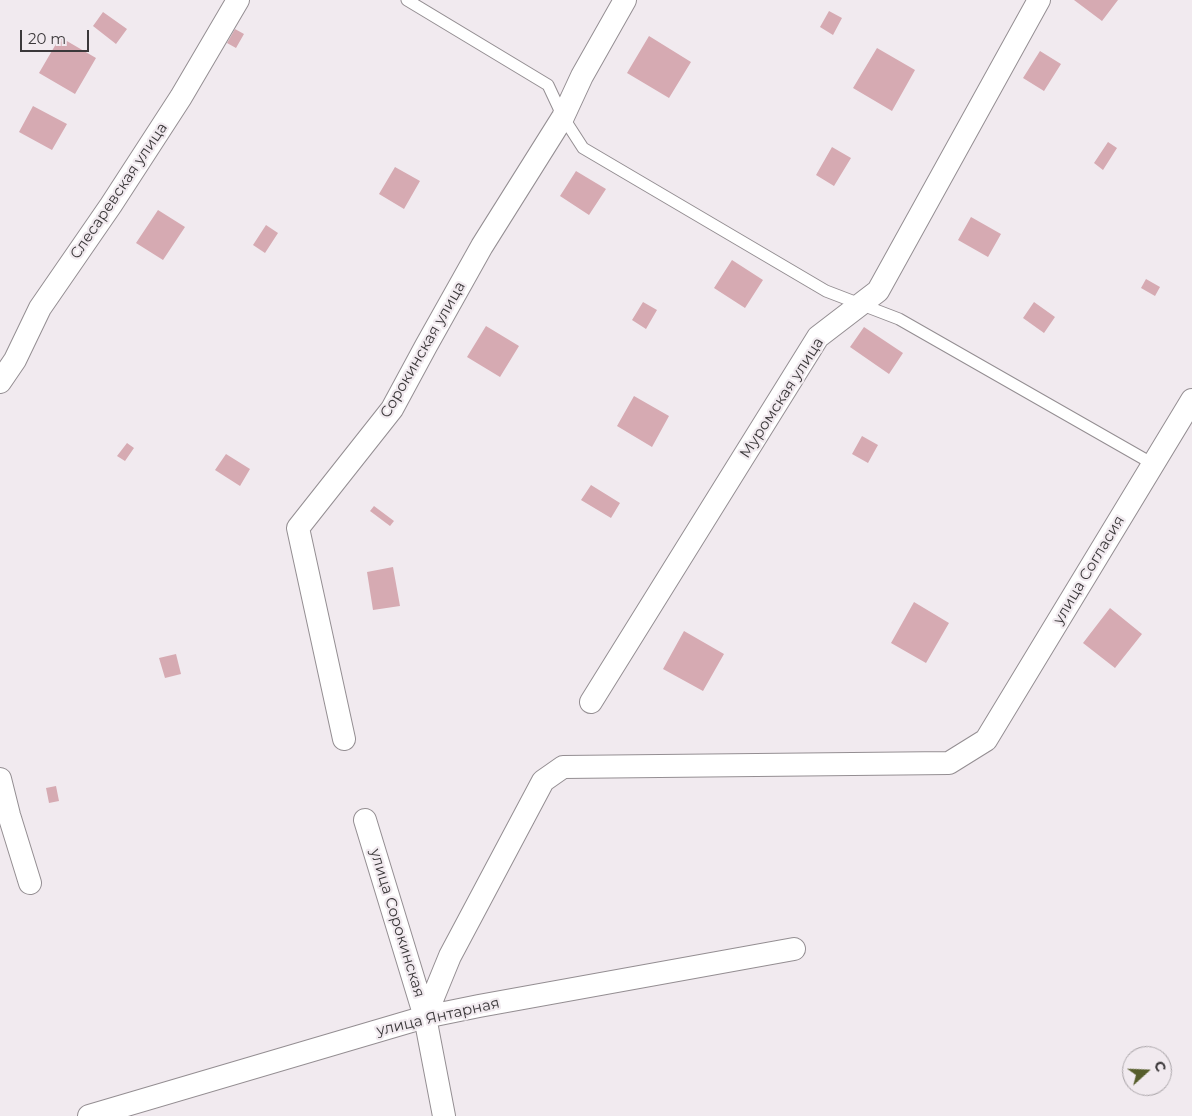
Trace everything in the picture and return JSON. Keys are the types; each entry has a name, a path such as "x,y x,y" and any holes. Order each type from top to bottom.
{"street":[{"name":"Слесаревская улица","path":"0,382 15,360 40,308 111,206 186,89 238,0"},
{"name":"Сорокинская улица","path":"344,739 298,528 392,409 482,246 564,117 582,76 625,0"},
{"name":"Муромская улица","path":"592,702 818,337 878,291 1038,0"},
{"name":"улица Согласия","path":"425,1017 450,956 543,781 563,766 949,762 986,740 1192,400"},
{"path":"0,779 30,883"},
{"name":"улица Сорокинская","path":"365,820 425,1017 444,1116"},
{"name":"улица Янтарная","path":"89,1116 425,1017 794,949"}],"lane":[{"path":"407,0 548,85 564,117 583,148 826,292 899,318 1153,464"}],"building":[{"path":"1074,0 1118,0 1102,21"},
{"path":"829,11 842,18 833,35 820,27"},
{"path":"103,12 127,29 116,44 93,26"},
{"path":"235,29 244,34 236,48 227,43"},
{"path":"649,36 691,62 669,98 627,73"},
{"path":"60,37 96,58 75,94 39,73"},
{"path":"877,48 915,70 892,111 853,88"},
{"path":"1040,51 1061,64 1044,91 1023,78"},
{"path":"33,106 67,124 52,150 19,132"},
{"path":"1108,142 1117,148 1103,170 1094,163"},
{"path":"832,147 851,158 834,186 816,175"},
{"path":"395,167 420,181 404,209 379,194"},
{"path":"576,171 606,189 589,215 560,196"},
{"path":"158,210 185,227 163,260 136,243"},
{"path":"971,217 1001,234 988,257 958,240"},
{"path":"266,225 278,233 265,253 253,245"},
{"path":"732,260 763,280 745,308 714,288"},
{"path":"1146,279 1160,287 1155,296 1141,288"},
{"path":"643,302 657,310 646,329 632,320"},
{"path":"1034,302 1055,317 1044,333 1023,318"},
{"path":"486,326 519,346 500,377 467,357"},
{"path":"864,327 903,353 889,374 850,347"},
{"path":"634,396 669,416 652,447 617,426"},
{"path":"862,436 878,445 868,463 852,454"},
{"path":"127,443 134,448 125,461 117,456"},
{"path":"226,454 250,469 240,486 215,470"},
{"path":"591,485 620,503 611,518 581,500"},
{"path":"374,506 394,521 390,526 370,511"},
{"path":"393,567 400,606 373,610 367,572"},
{"path":"914,602 949,623 926,663 891,643"},
{"path":"1110,608 1142,634 1115,668 1083,643"},
{"path":"684,631 724,654 703,691 663,669"},
{"path":"176,654 181,674 165,678 159,658"},
{"path":"56,786 59,801 49,803 46,788"}]}
